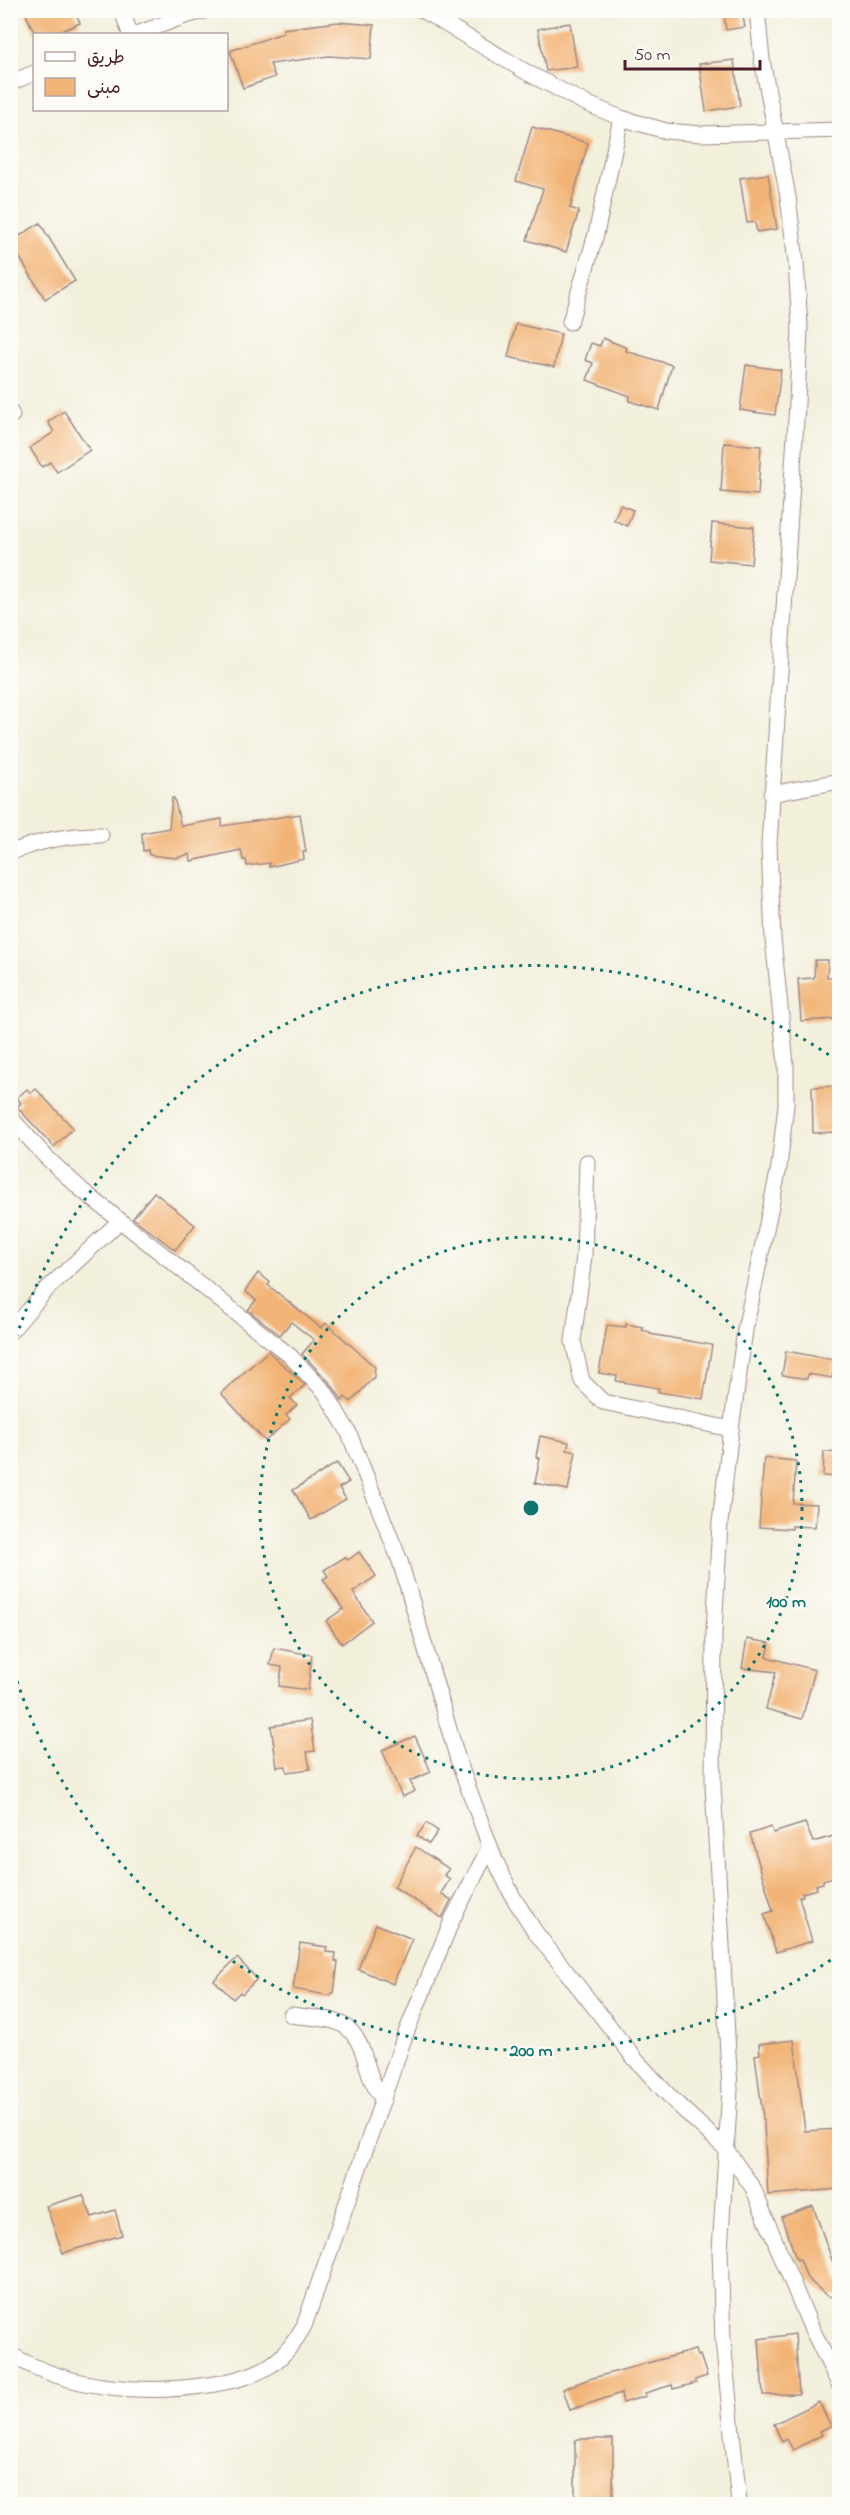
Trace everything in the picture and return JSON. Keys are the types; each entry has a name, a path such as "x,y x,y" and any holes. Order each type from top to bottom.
{"street":[{"path":"122,10 130,33"},
{"path":"140,33 208,10"},
{"path":"422,10 528,73 583,102 621,118 666,130 701,134 840,130"},
{"path":"739,2505 723,2340 720,2252 725,2148 730,2116 713,1785 716,1600 720,1523 745,1330 779,1167 786,1105 786,1065 773,939 769,845 800,327 795,251 788,197 762,60 757,10"},
{"path":"10,83 33,74"},
{"path":"570,322 596,234 621,118"},
{"path":"771,794 840,781"},
{"path":"10,853 36,843 69,835 101,835"},
{"path":"10,1117 46,1157 120,1221 289,1355 325,1392 362,1463 400,1561 452,1738 490,1846 513,1897 543,1942 635,2059 674,2101 725,2148 753,2188 810,2325 840,2386"},
{"path":"587,1162 584,1256 573,1341 582,1380 603,1402 731,1430"},
{"path":"10,1332 48,1288 120,1221"},
{"path":"10,2354 27,2364 77,2381 155,2390 229,2381 250,2375 274,2363 293,2345 304,2326 404,2038 452,1920 490,1846"},
{"path":"291,2015 336,2022 351,2029 360,2043 372,2082 383,2100"}],"building":[{"path":"24,10 74,10 80,23 57,33 35,33"},
{"path":"742,12 745,27 726,30 724,15"},
{"path":"338,22 374,25 371,59 329,56 270,64 275,77 243,88 230,51 283,33 283,29"},
{"path":"570,23 577,67 546,71 538,29"},
{"path":"734,60 740,106 706,111 699,64"},
{"path":"532,127 588,143 570,208 579,211 566,252 527,240 543,189 516,181"},
{"path":"768,174 777,229 757,232 755,222 747,223 740,178"},
{"path":"40,223 75,281 45,299 10,242"},
{"path":"516,324 561,334 554,367 508,357"},
{"path":"603,338 627,348 626,351 672,365 659,410 629,401 630,396 587,380 593,363 585,360 591,343 600,346"},
{"path":"746,365 781,370 775,415 740,410"},
{"path":"64,411 90,450 57,472 50,462 42,467 30,448 54,432 48,422"},
{"path":"724,443 761,446 758,495 721,492"},
{"path":"620,505 633,510 627,526 614,520"},
{"path":"712,523 754,527 751,564 709,560"},
{"path":"172,798 174,798 181,826 222,819 222,826 300,814 306,852 303,852 304,859 269,867 269,863 247,866 241,850 191,861 190,854 176,858 149,855 148,850 143,851 142,833 169,828"},
{"path":"815,960 828,960 827,977 834,977 837,1019 801,1021 798,979 814,978"},
{"path":"840,1086 840,1132 813,1133 812,1087"},
{"path":"27,1089 31,1093 36,1089 73,1128 54,1147 17,1107 21,1103 17,1098"},
{"path":"154,1192 195,1225 175,1250 133,1218"},
{"path":"258,1273 270,1282 268,1285 321,1328 326,1323 375,1367 374,1377 351,1402 345,1397 342,1401 332,1385 302,1354 314,1340 291,1322 280,1335 248,1310 256,1300 245,1291"},
{"path":"626,1324 643,1327 642,1330 650,1334 712,1345 703,1399 658,1392 659,1388 616,1381 617,1376 599,1373 607,1325 626,1327"},
{"path":"268,1351 305,1385 290,1398 297,1405 286,1415 290,1419 265,1441 221,1393"},
{"path":"786,1351 835,1360 832,1378 808,1374 807,1379 782,1375"},
{"path":"540,1436 569,1442 567,1450 576,1452 568,1490 535,1483 540,1458 536,1457"},
{"path":"824,1452 840,1453 838,1477 823,1476"},
{"path":"764,1458 796,1461 793,1503 817,1504 815,1527 792,1526 792,1529 759,1527"},
{"path":"337,1463 349,1482 339,1488 346,1499 311,1520 293,1490"},
{"path":"359,1552 376,1576 353,1592 372,1621 342,1644 326,1621 343,1609 323,1579 328,1576 324,1570 345,1557 348,1560"},
{"path":"747,1639 770,1643 767,1657 815,1670 802,1719 766,1709 776,1672 742,1668"},
{"path":"274,1648 312,1655 308,1690 279,1686 282,1667 270,1665"},
{"path":"310,1720 315,1751 307,1752 310,1769 287,1772 286,1766 277,1767 271,1726"},
{"path":"415,1736 431,1772 410,1781 415,1791 402,1797 382,1750"},
{"path":"426,1823 438,1831 429,1844 417,1836"},
{"path":"805,1823 813,1842 837,1835 840,1844 840,1875 823,1880 823,1883 816,1885 817,1889 802,1893 803,1896 799,1897 812,1941 776,1952 764,1914 773,1911 750,1834 771,1827 773,1833"},
{"path":"416,1847 449,1869 444,1875 450,1879 441,1893 451,1900 442,1918 394,1887"},
{"path":"376,1924 412,1939 393,1984 358,1969"},
{"path":"300,1943 327,1947 326,1952 336,1953 335,1961 338,1962 334,1993 331,1996 293,1989"},
{"path":"237,1958 257,1979 242,1994 240,1992 233,1999 214,1980"},
{"path":"794,2040 805,2131 840,2129 840,2189 768,2195 764,2125 755,2055 760,2054 759,2044"},
{"path":"83,2195 92,2217 115,2210 122,2235 63,2253 46,2206"},
{"path":"813,2206 840,2283 840,2294 828,2297 807,2278 800,2259 797,2260 781,2217"},
{"path":"795,2334 799,2394 763,2395 759,2339"},
{"path":"695,2350 697,2356 700,2355 707,2376 695,2380 696,2383 673,2389 672,2385 645,2393 646,2396 623,2403 621,2393 570,2410 563,2389 589,2379"},
{"path":"819,2402 831,2426 820,2431 822,2435 793,2450 787,2439 782,2442 774,2424"},
{"path":"578,2439 613,2439 613,2495 575,2496 575,2441"}]}
